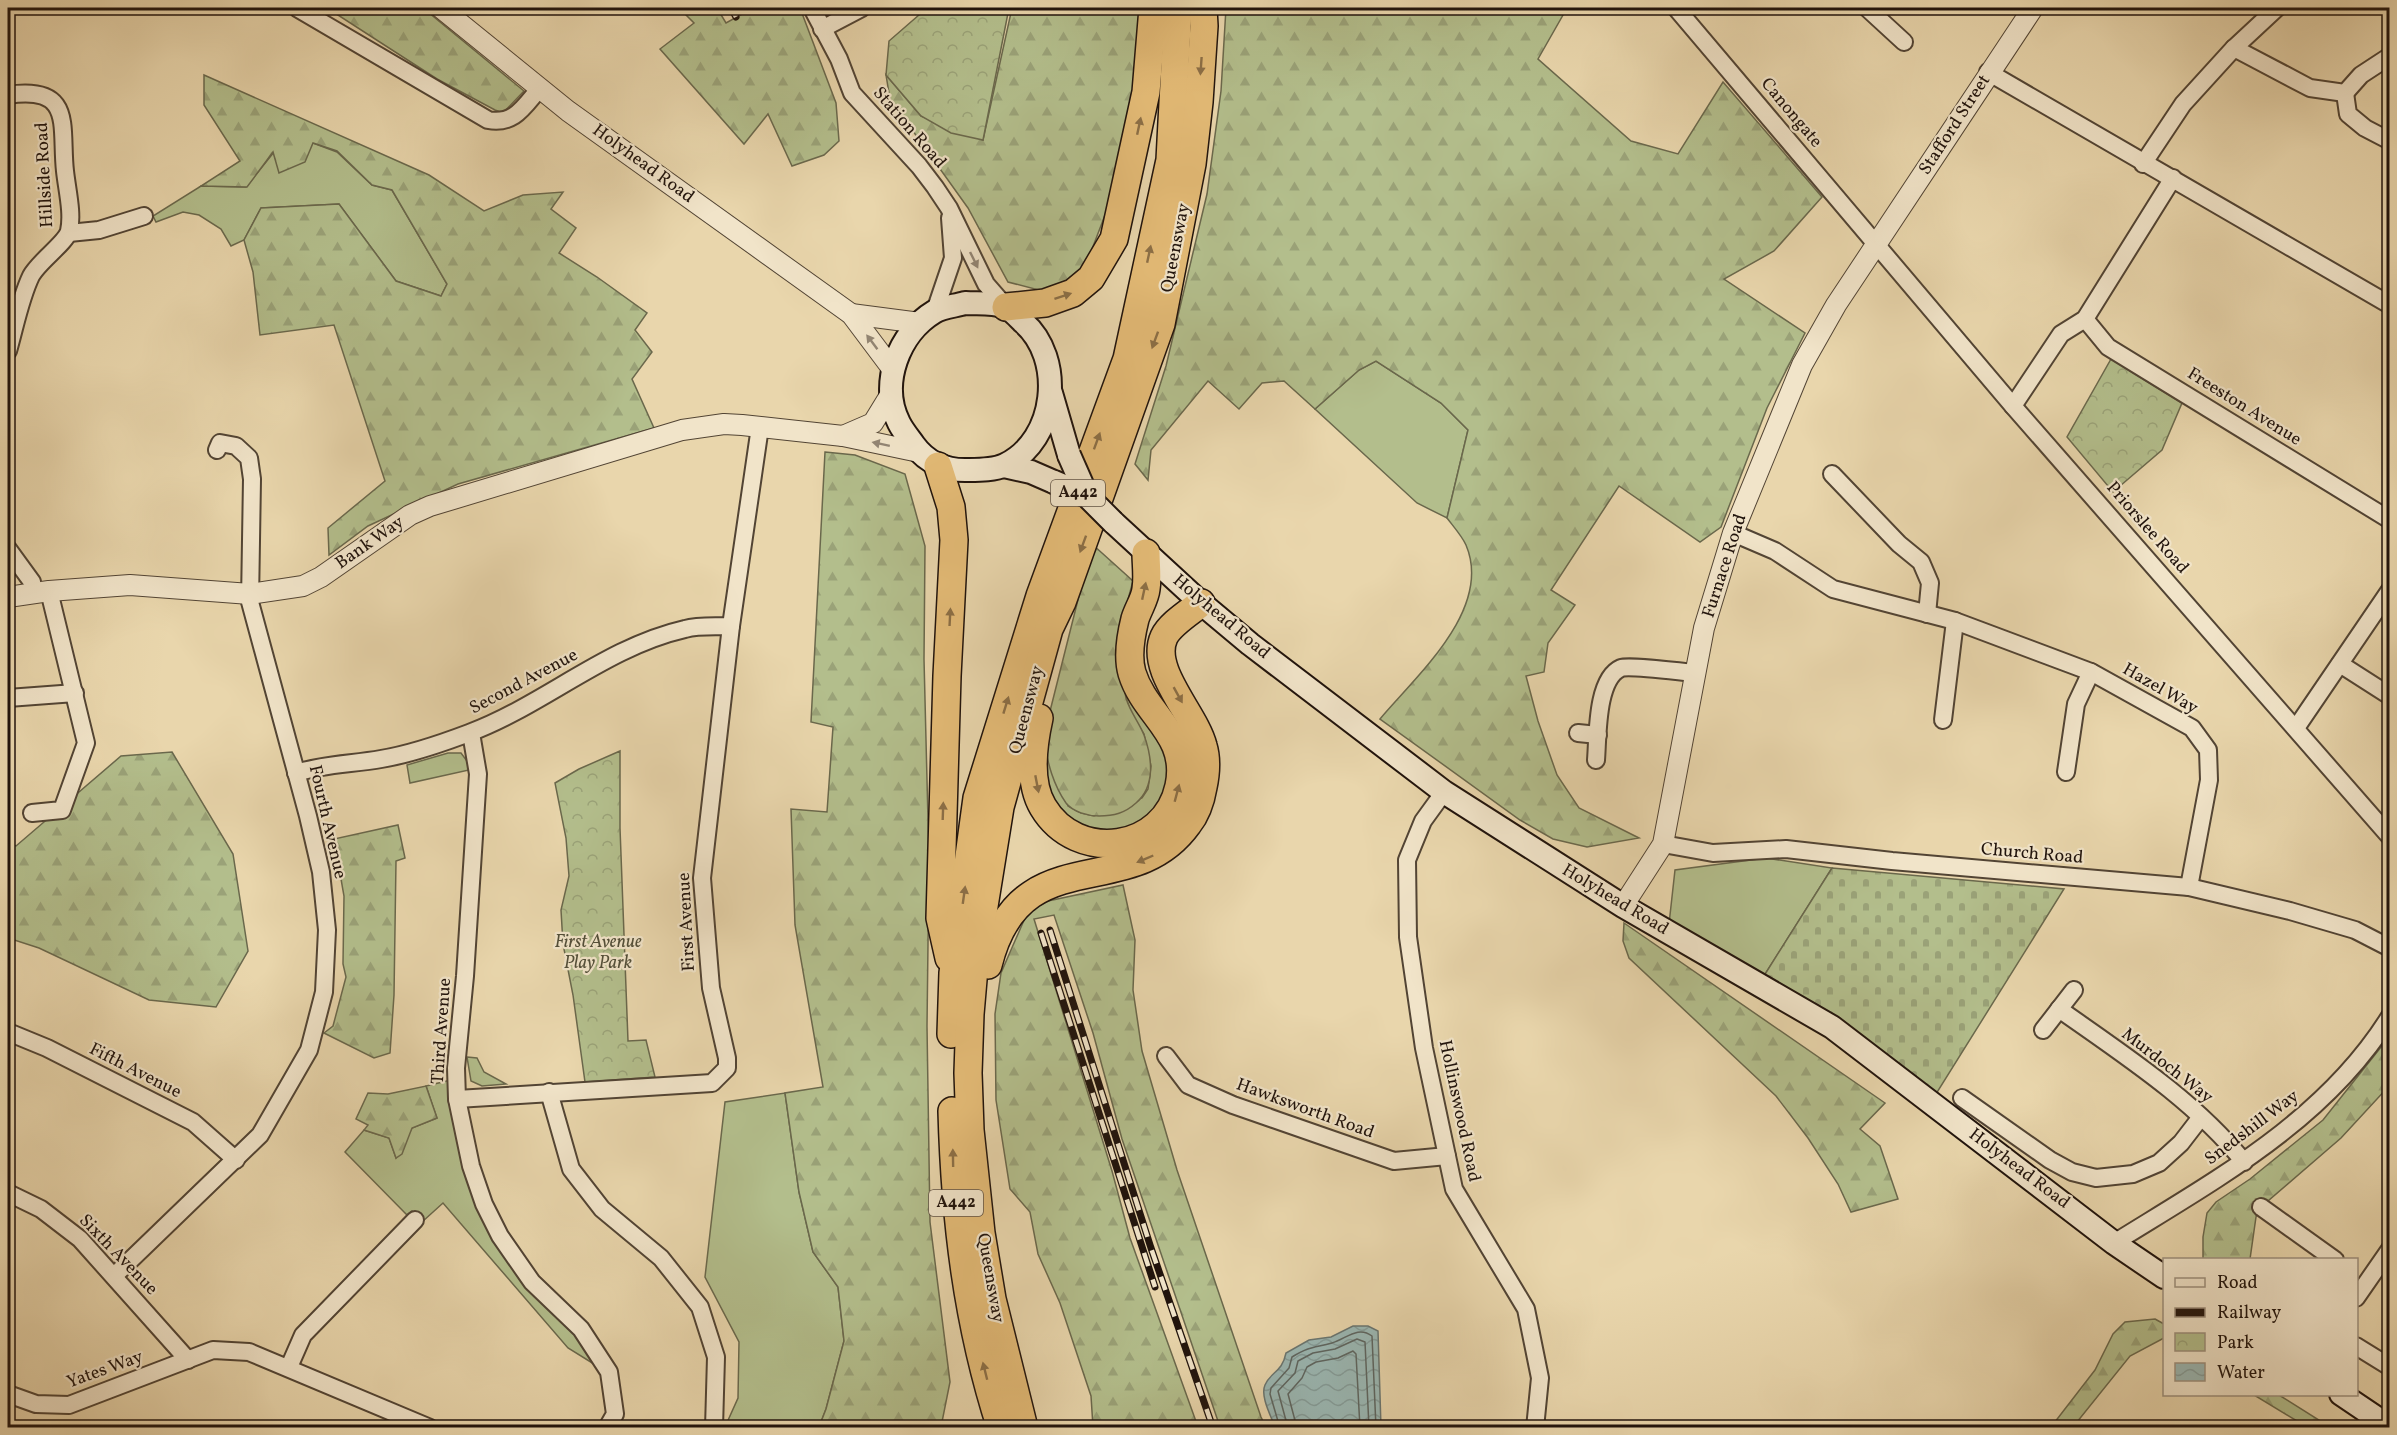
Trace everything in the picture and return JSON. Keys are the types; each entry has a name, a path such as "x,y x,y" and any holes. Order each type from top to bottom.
{"highway":[{"path":"1006,307 1045,303 1073,293 1091,278 1114,239 1146,92 1153,8"},
{"name":"Queensway","path":"1001,1428 968,1304 958,1232 951,1068 953,974 977,798 1040,596 1127,359 1170,160 1178,8"},
{"name":"Queensway","path":"1024,1428 992,1299 981,1233 970,1130 968,1073 974,968 1000,807 1049,629 1062,602 1161,324 1192,164 1201,81 1203,8"},
{"name":"A442","path":"929,459 951,507 954,540 947,676 940,918 953,974"},
{"name":"A442","path":"1062,602 1036,729 1034,764 1036,784 1043,807 1064,831 1087,841 1117,844 1136,838 1164,820 1175,802 1182,769 1174,739 1137,684 1131,670 1130,651 1135,618 1146,591 1146,553"},
{"name":"A442","path":"970,1130 978,1098 984,984 997,934 1005,920 1018,904 1045,887 1061,880 1141,861 1158,853 1188,825 1196,810 1202,795 1206,757 1197,730 1166,675 1161,646 1165,635 1201,603"}],"main road":[{"path":"965,303 1006,307 1033,331 1049,371 1051,392 1044,419 1032,443 1020,456 1004,466 987,470 962,470 929,459 898,422 893,381 909,333 926,318 965,303"},
{"name":"Holyhead Road","path":"1051,392 1069,455 1087,496 1201,603 1250,644 1444,792 1623,906 1832,1027 2114,1243 2163,1275"},
{"name":"Holyhead Road","path":"1004,466 1031,472 1087,496"},
{"path":"2343,1396 2390,1427"}],"street":[{"path":"297,8 488,120 501,123 512,118 540,88"},
{"name":"Holyhead Road","path":"441,8 568,111 851,314"},
{"name":"Station Road","path":"812,8 839,59 852,93 920,166 949,208 986,284 1006,307"},
{"path":"822,29 862,8"},
{"name":"Canongate","path":"1676,8 1878,243"},
{"path":"1867,8 1904,42"},
{"name":"Stafford Street","path":"1878,243 1988,72 2033,8"},
{"path":"2144,164 2183,104 2234,48 2277,8"},
{"path":"2234,48 2310,88 2345,93"},
{"path":"2390,56 2361,75 2345,93 2348,114 2365,128 2390,141"},
{"path":"1988,72 2390,305"},
{"name":"Hillside Road","path":"8,95 25,93 40,96 56,105 62,114 64,168 70,216 69,233 38,266 31,277 8,351"},
{"path":"2013,406 2061,334 2085,320 2173,178"},
{"path":"851,314 926,318 953,258 949,208"},
{"path":"69,233 99,230 144,216"},
{"name":"Priorslee Road","path":"1878,243 2013,406 2390,837"},
{"name":"Furnace Road","path":"1623,906 1663,844 1704,628 1733,533 1802,365 1836,305 1878,243"},
{"path":"843,436 873,423 893,381 851,314"},
{"name":"Freeston Avenue","path":"2085,320 2108,347 2390,520"},
{"name":"Bank Way","path":"8,597 130,585 250,594 303,586 321,577 410,515 430,506 681,430 724,424 843,436 929,459"},
{"name":"First Avenue","path":"457,1099 712,1083 727,1068 727,1058 711,988 702,878 731,627 760,427"},
{"name":"Fourth Avenue","path":"114,1276 237,1160 260,1135 309,1050 324,992 327,930 321,872 250,594 252,479 249,458 236,446 219,443 217,450"},
{"path":"1832,474 1899,544 1922,562 1930,583 1927,614"},
{"name":"Hazel Way","path":"1733,533 1775,551 1833,589 1955,621 2091,672 2192,728 2208,750 2210,780 2189,887"},
{"path":"8,549 42,592 75,693 86,743 62,810 33,813"},
{"path":"2296,728 2390,590"},
{"path":"1943,720 1955,621"},
{"name":"Second Avenue","path":"296,772 393,757 425,749 510,716 613,656 663,635 688,628 731,627"},
{"path":"2340,664 2390,696"},
{"path":"1596,760 1603,692 1610,676 1623,668 1696,673"},
{"path":"2066,771 2076,704 2091,672"},
{"path":"8,698 75,693"},
{"name":"Third Avenue","path":"471,733 478,774 465,976 456,1068 457,1099 471,1166 484,1204 500,1236 532,1282 581,1329 609,1372 615,1414 607,1428"},
{"path":"1578,733 1598,735"},
{"name":"Hollinswood Road","path":"1444,792 1423,821 1407,860 1408,937 1424,1048 1454,1189 1526,1309 1540,1378 1535,1428"},
{"name":"Church Road","path":"1663,844 1713,853 1786,849 1892,861 2189,887 2290,910 2355,930 2390,948"},
{"path":"2043,1030 2074,990"},
{"name":"Murdoch Way","path":"2059,1009 2122,1053 2201,1117 2228,1142 2244,1162"},
{"name":"Snedshill Way","path":"2114,1243 2244,1162 2299,1120 2340,1081 2390,1016"},
{"name":"Fifth Avenue","path":"8,1032 47,1048 193,1122 237,1160"},
{"name":"Hawksworth Road","path":"1166,1056 1188,1085 1233,1105 1394,1161 1447,1156"},
{"path":"549,1092 571,1169 602,1209 661,1258 700,1307 716,1357 714,1428"},
{"path":"1962,1098 2050,1160 2072,1172 2096,1178 2133,1174 2159,1163 2181,1143 2201,1117"},
{"name":"Sixth Avenue","path":"8,1193 41,1209 80,1239 188,1360"},
{"path":"2261,1207 2332,1258"},
{"path":"415,1220 303,1335 289,1367 430,1428"},
{"path":"2362,1279 2390,1249"},
{"path":"2358,1347 2390,1367"},
{"name":"Yates Way","path":"8,1394 36,1404 69,1405 213,1350 249,1352 289,1367"}],"green space":[{"path":"327,8 423,8 524,91 503,113 495,110 437,79"},
{"path":"679,8 717,8 726,23 753,8 800,8 836,103 839,141 824,155 792,166 768,114 744,144 660,49 694,23"},
{"path":"927,8 1009,8 983,140 951,133 921,116 886,75 889,41"},
{"path":"1012,8 1140,8 1140,62 1115,189 1084,270 1050,293 1008,282 968,208 890,99 886,75 921,116 983,140"},
{"path":"1226,8 1567,8 1538,59 1631,141 1678,154 1723,82 1822,197 1774,251 1724,279 1805,333 1767,408 1721,527 1700,542 1619,486 1551,590 1575,605 1548,643 1544,672 1526,676 1538,721 1557,775 1579,808 1639,838 1587,847 1553,839 1520,820 1380,719 1447,640 1460,617 1469,593 1472,569 1466,545 1447,518 1468,430 1441,403 1376,361 1359,370 1315,409 1284,381 1262,383 1239,409 1208,381 1151,450 1148,480 1135,464 1166,366 1207,194 1221,91"},
{"path":"204,75 429,175 484,211 523,195 563,192 551,209 576,228 559,253 647,313 635,330 652,352 632,379 654,428 458,484 368,526 329,555 328,528 385,481 334,325 260,335 253,272 244,240 261,208 339,204 396,281 441,296 447,284 392,190 372,185 337,151 313,143 305,162 279,173 273,152 247,187 201,186 240,161 204,105"},
{"path":"313,143 337,152 372,185 392,190 447,284 441,296 396,281 339,204 261,208 244,240 231,246 221,229 199,215 183,212 156,222 153,216 201,186 246,187 274,152"},
{"path":"2111,359 2182,403 2162,450 2113,492 2067,437"},
{"path":"1376,361 1441,403 1468,430 1447,518 1417,503 1315,409 1359,370"},
{"path":"825,452 855,455 905,474 925,546 924,659 929,861 927,1026 930,1222 950,1382 941,1427 819,1427 844,1341 838,1287 813,1252 799,1192 785,1093 823,1087 795,925 791,809 827,812 833,727 811,722"},
{"path":"1092,544 1133,581 1122,639 1122,669 1126,698 1144,735 1150,762 1149,780 1142,796 1123,812 1104,816 1081,813 1066,803 1054,780 1043,739"},
{"path":"1123,672 1166,741 1173,782 1142,827 1095,835 1059,813 1039,762 1043,739 1068,806 1081,813 1094,816 1142,798 1148,789 1151,766 1144,734 1132,715 1126,698"},
{"name":"First Avenue Play Park","path":"620,751 620,828 628,1041 646,1040 655,1077 585,1082 573,995 563,944 561,910 569,876 566,838 555,783 579,769"},
{"path":"172,752 233,854 248,951 216,1007 149,1000 39,948 8,938 8,843 16,846 121,756"},
{"path":"448,753 461,753 467,761 469,770 410,783 407,765"},
{"path":"398,825 405,858 396,861 394,995 390,1053 374,1058 324,1033 333,1026 346,977 343,964 344,896 334,839"},
{"path":"1766,858 1832,868 1762,979 1669,924 1675,870"},
{"path":"1832,868 2064,889 1936,1094 1762,979"},
{"path":"1123,885 1135,940 1133,990 1142,1051 1177,1170 1266,1427 1220,1427 1122,1139 1093,1033 1054,915 1034,919 1112,1171 1130,1238 1198,1427 1093,1427 1091,1396 1060,1303 1038,1254 1030,1212 1010,1189 996,1100 995,1014 1001,973 1028,911 1048,901"},
{"path":"1624,923 1885,1103 1860,1129 1880,1146 1898,1199 1851,1212 1838,1184 1808,1138 1776,1096 1629,958 1623,941"},
{"path":"2389,1037 2389,1086 2341,1138 2261,1207 2256,1217 2250,1258 2203,1258 2203,1237 2207,1213 2216,1202 2250,1179 2323,1120"},
{"path":"467,1057 477,1058 484,1072 506,1084 482,1086 471,1081"},
{"path":"451,1080 489,1227 580,1335 602,1369 568,1348 443,1203 422,1222 412,1211 407,1215 345,1152 364,1130 389,1138 396,1158 412,1128 437,1118 426,1086"},
{"path":"426,1086 437,1118 412,1128 402,1154 396,1158 389,1138 364,1130 368,1125 356,1119 368,1093 388,1094"},
{"path":"785,1093 799,1192 813,1252 838,1287 844,1341 819,1427 725,1427 738,1398 739,1342 705,1277 725,1102"},
{"path":"2155,1319 2163,1323 2163,1339 2130,1356 2073,1427 2051,1427 2095,1370 2113,1334 2125,1322"},
{"path":"2256,1396 2281,1396 2330,1427 2307,1427"}],"water":[{"path":"1353,1326 1368,1326 1378,1331 1381,1427 1275,1427 1264,1390 1267,1380 1282,1364 1286,1353 1309,1340 1331,1337"}],"railway":[{"path":"731,8 736,17"},
{"path":"1050,930 1151,1248 1213,1428"},
{"path":"1041,933 1155,1287"}]}
